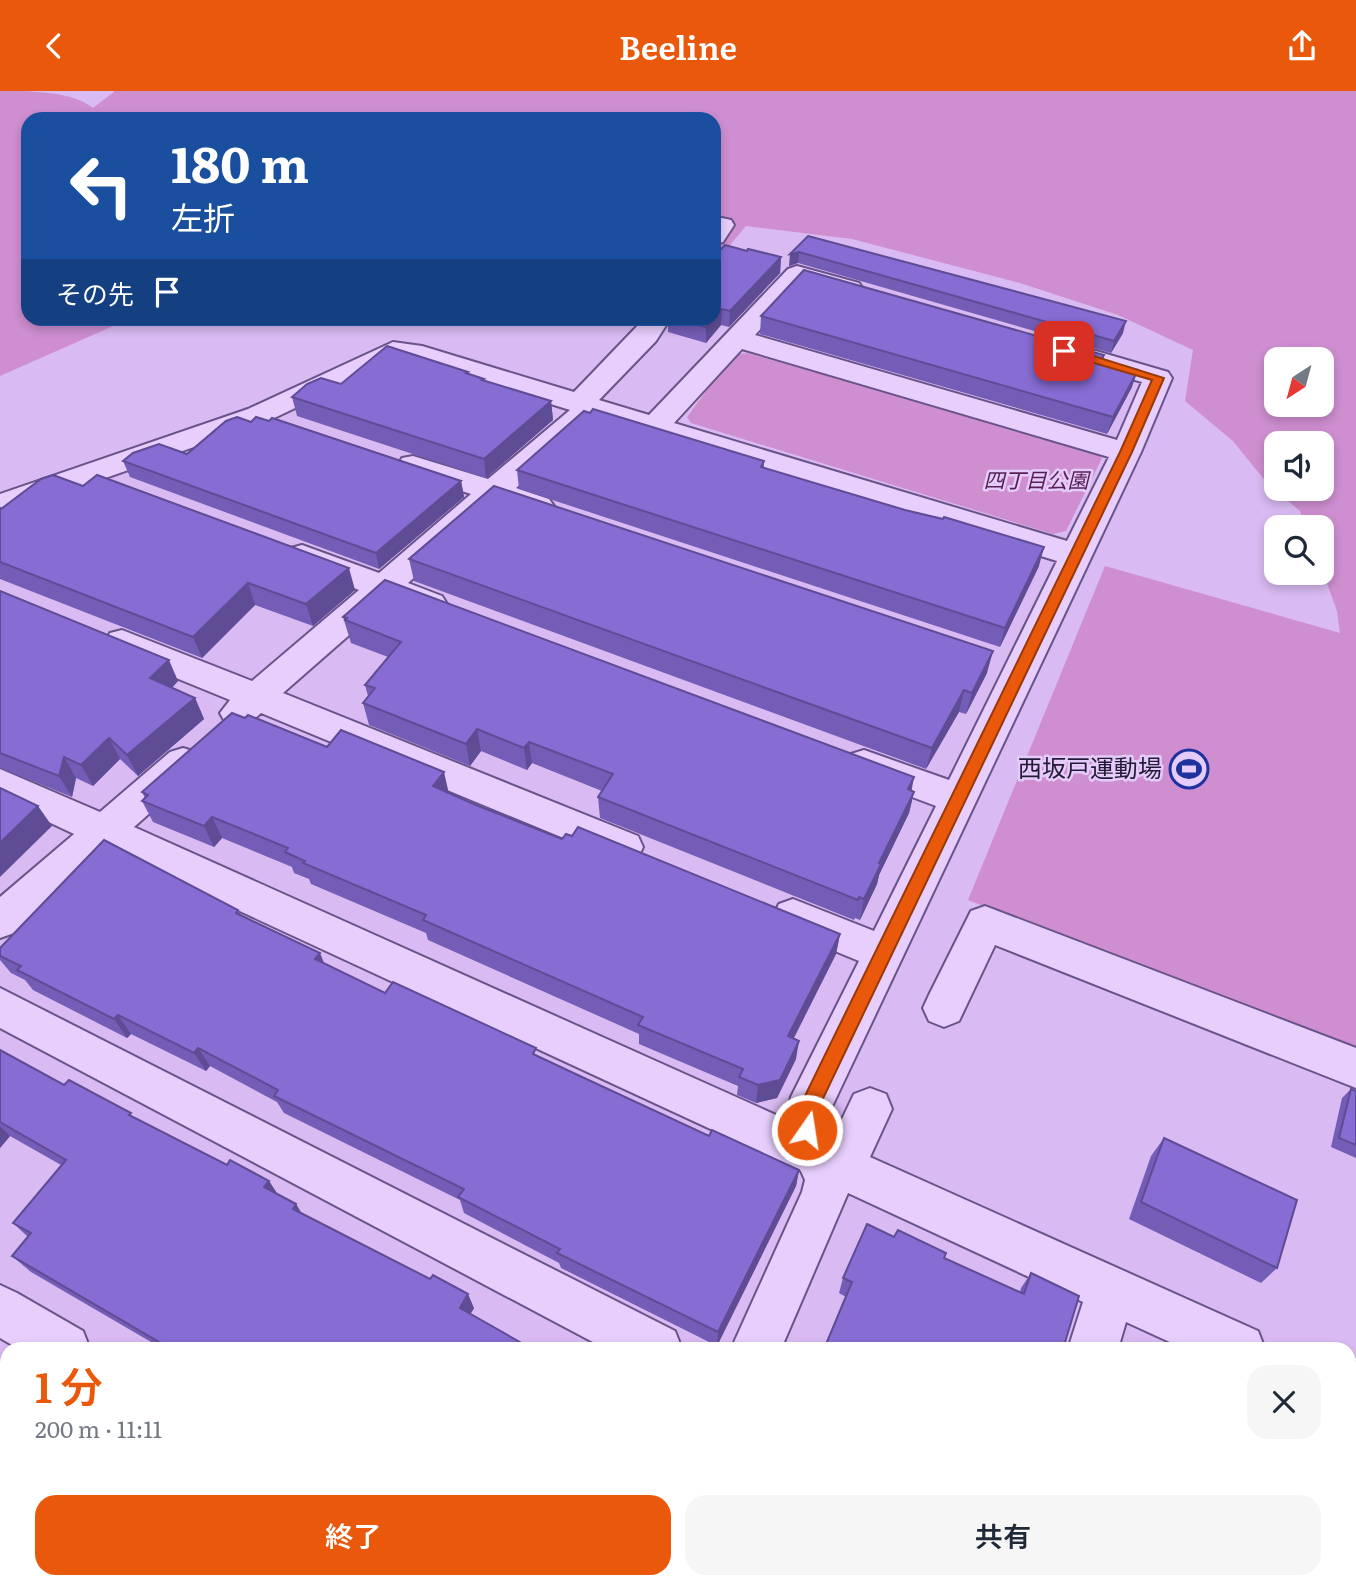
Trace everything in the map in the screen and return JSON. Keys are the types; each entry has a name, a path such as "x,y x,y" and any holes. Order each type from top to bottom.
{"street":[{"path":"654,427 796,274 875,297"},
{"path":"0,921 492,491 585,405 652,326"},
{"path":"736,338 1126,452"},
{"path":"0,505 258,415 393,349 412,352 1075,555"},
{"path":"829,1160 807,1130 807,1112 959,799 1008,665 1075,555 1126,452 1158,378 1057,349"},
{"path":"258,415 297,427"},
{"path":"388,457 571,517"},
{"path":"84,474 136,493"},
{"path":"267,543 463,616"},
{"path":"89,629 654,860"},
{"path":"829,751 959,799"},
{"path":"0,783 1225,1342"},
{"path":"757,901 885,954"},
{"path":"944,1008 985,923 1356,1068"},
{"path":"0,1007 643,1342"},
{"path":"759,1342 825,1194 829,1160 870,1109"},
{"path":"1095,1342 1111,1289"},
{"path":"0,1310 53,1342"}],"green space":[{"path":"0,91 63,95 93,108 115,91 1356,91 1356,1053 968,900 1105,566 1340,633 1337,611 1328,585 1334,585 1334,515 1302,515 1288,501 1334,501 1334,431 1264,431 1264,479 1233,441 1185,401 1193,350 1118,315 1020,283 852,239 746,226 725,251 721,251 721,112 21,112 21,326 113,326 0,376"},
{"name":"四丁目公園","path":"747,353 1093,450 1102,458 1066,531 1053,534 691,423 687,417 733,355"}],"building":[{"path":"808,236 1126,321 1114,341 799,252 790,254"},
{"path":"725,245 781,257 730,311 721,310 721,249"},
{"path":"804,270 1104,355 1101,360 1138,370 1113,417 761,316"},
{"path":"387,346 551,401 484,459 292,397 307,384 321,378 341,384"},
{"path":"593,409 764,461 761,467 905,510 943,519 944,517 1044,547 1005,628 517,470 584,411 590,413"},
{"path":"237,417 251,422 256,417 269,421 272,418 461,481 376,553 123,461 133,453 159,444 187,454 226,421"},
{"path":"53,475 83,486 97,475 349,568 306,604 248,583 193,637 0,562 0,508 41,479"},
{"path":"494,486 993,651 972,693 964,690 932,748 409,559"},
{"path":"385,580 914,777 908,789 914,792 864,899 859,897 858,900 598,797 613,774 529,742 524,748 477,729 466,744 363,703 375,688 365,685 401,642 343,617"},
{"path":"0,591 169,660 150,678 195,698 127,755 109,738 81,765 64,757 59,776 0,753"},
{"path":"232,713 245,718 248,715 327,747 341,730 444,772 433,786 476,805 562,839 566,834 572,836 578,827 840,934 788,1036 799,1041 780,1080 758,1085 739,1077 743,1069 638,1025 643,1017 423,920 426,915 303,863 305,861 285,852 288,848 212,817 204,826 142,801 148,795 142,792"},
{"path":"0,788 38,806 0,843"},
{"path":"104,840 238,910 236,913 320,953 315,959 385,993 393,982 536,1048 533,1054 709,1136 712,1130 799,1170 718,1332 557,1253 560,1249 458,1197 464,1189 274,1096 278,1090 198,1048 194,1053 118,1015 114,1019 17,970 21,966 0,956 0,948"},
{"path":"0,1050 64,1085 69,1080 131,1113 129,1115 227,1165 230,1160 269,1181 264,1187 296,1204 293,1209 430,1279 433,1275 468,1294 460,1308 520,1342 159,1342 12,1256 31,1233 13,1223 66,1160 0,1122"},
{"path":"1351,1089 1356,1091 1356,1145 1339,1138"},
{"path":"1164,1138 1297,1200 1277,1268 1141,1202"},
{"path":"867,1224 894,1237 898,1230 946,1253 944,1258 1024,1294 1031,1273 1079,1296 1065,1342 827,1342 852,1282 843,1278"}],"place":[{"name":"西坂戸運動場","path":"1189,769"}],"route":[{"path":"807,1130 807,1112 1126,452 1158,378 1064,351"}]}
